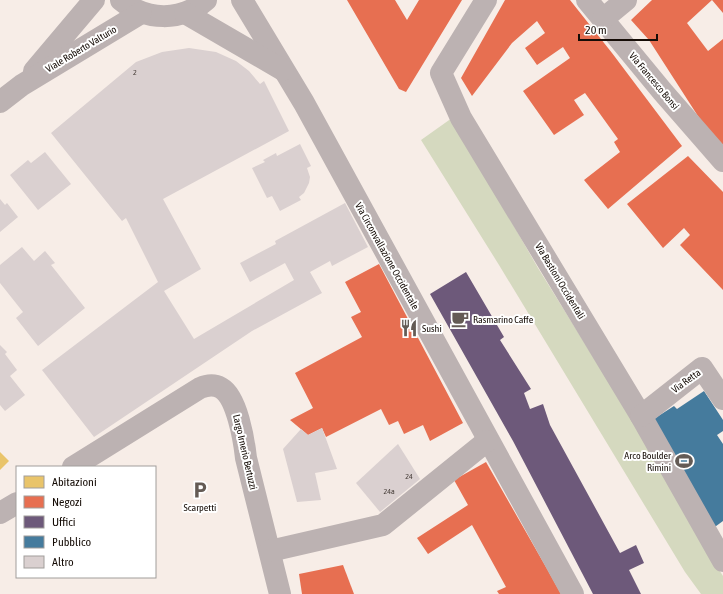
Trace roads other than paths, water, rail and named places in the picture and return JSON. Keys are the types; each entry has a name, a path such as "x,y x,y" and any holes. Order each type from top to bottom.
{"street":[{"name":"Viale Roberto Valturio","path":"22,85 94,0"},
{"path":"121,0 128,6 141,13 156,16 171,16 185,13 199,6 206,0"},
{"name":"Via Circonvallazione Occidentale","path":"242,0 304,104 573,594"},
{"name":"Via Circonvallazione Occidentale","path":"261,0 284,72"},
{"name":"Via Bastioni Occidentali","path":"486,0 441,73 461,118 641,416 716,535 723,561"},
{"name":"Via Francesco Bonsi","path":"587,0 662,91 723,161"},
{"path":"603,19 626,0"},
{"name":"Viale Roberto Valturio","path":"0,102 22,85 141,13"},
{"name":"Via Circonvallazione Occidentale","path":"185,13 284,72"},
{"name":"Via Retta","path":"641,416 702,368 723,399"},
{"name":"Largo Irnerio Bertuzzi","path":"75,466 200,388 209,385 220,387 227,393 232,401 243,436 246,458 280,594"},
{"path":"270,550 383,525 488,441"},
{"path":"0,513 16,504"}],"place":[{"name":"Rasmarino Caffe","path":"460,319"},
{"name":"Sushi","path":"409,328"},
{"name":"Arco Boulder Rimini","path":"684,461"},
{"name":"Scarpetti","path":"200,490"}]}
